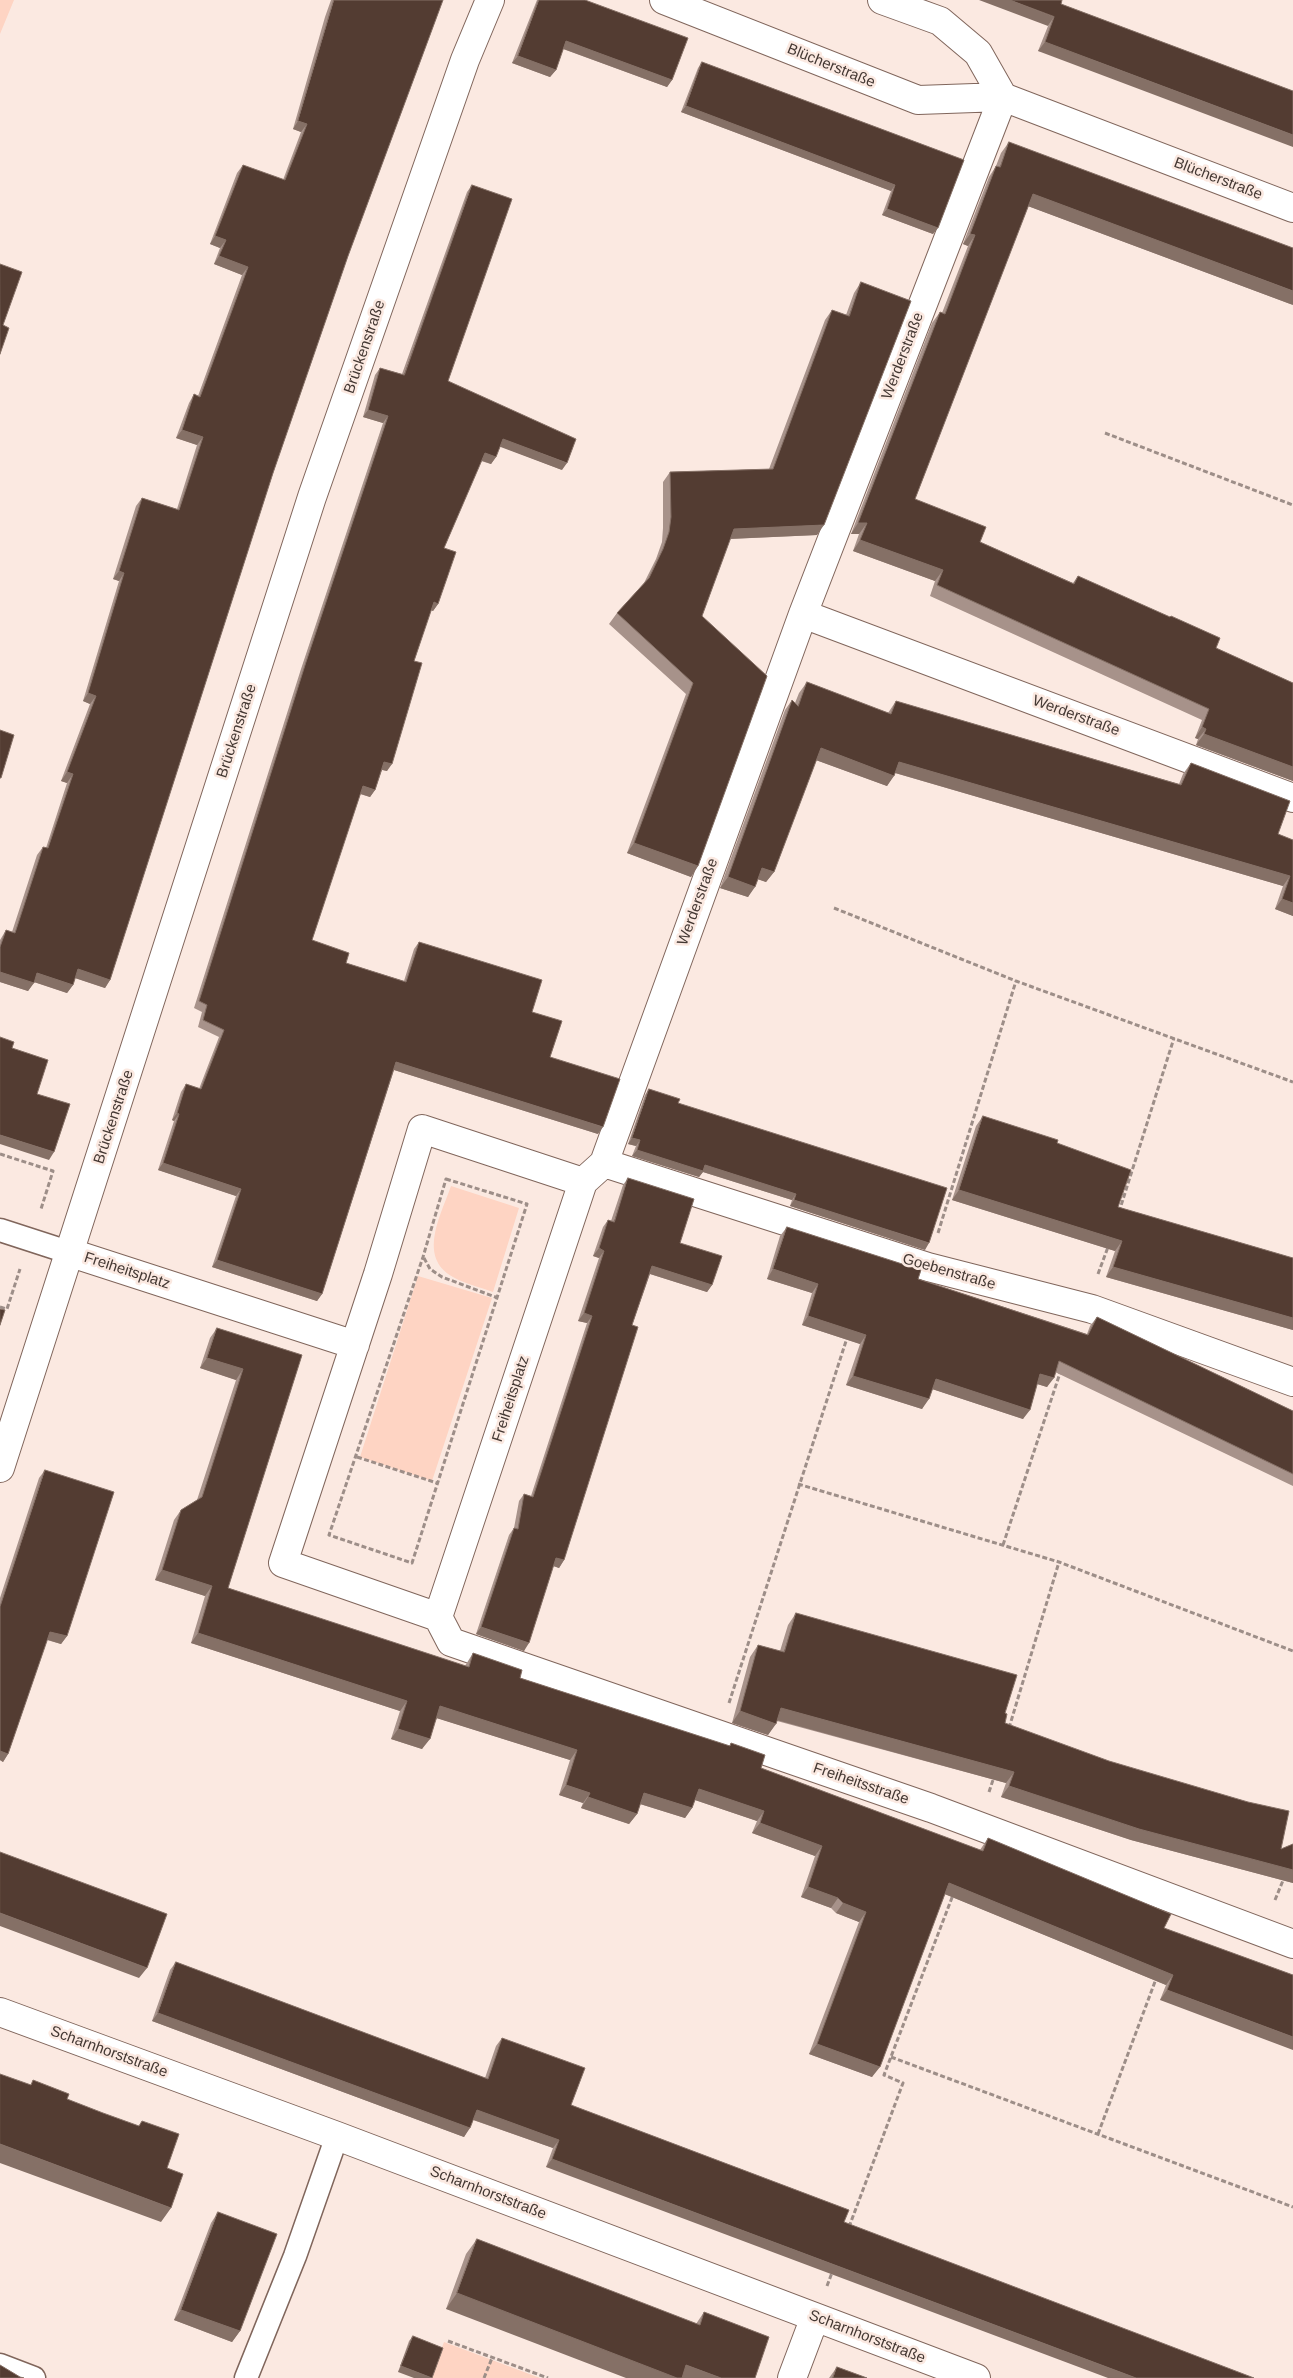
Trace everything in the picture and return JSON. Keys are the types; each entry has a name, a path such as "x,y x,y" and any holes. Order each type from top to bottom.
{"street":[{"name":"Brückenstraße","path":"0,1468 71,1253 312,497 462,70 490,0"},
{"name":"Blücherstraße","path":"664,0 918,100 1003,97 1293,208"},
{"path":"882,0 940,21 978,53 1003,97"},
{"name":"Werderstraße","path":"583,1182 604,1163 802,614 1003,97"},
{"name":"Werderstraße","path":"802,614 1293,798"},
{"path":"438,1617 284,1564 422,1130 583,1182"},
{"name":"Goebenstraße","path":"604,1163 928,1267 1082,1307 1293,1382"},
{"name":"Freiheitsplatz","path":"438,1617 583,1182"},
{"name":"Freiheitsplatz","path":"71,1253 355,1345"},
{"name":"Freiheitsstraße","path":"438,1617 451,1642 979,1826 1293,1944"},
{"name":"Scharnhorststraße","path":"0,2012 337,2136 976,2378"},
{"path":"792,2378 816,2317"}],"lane":[{"path":"0,1230 71,1253"},
{"path":"246,2378 297,2249 337,2136"},
{"path":"0,2365 34,2378"}],"path":[{"path":"1105,433 1293,505"},
{"path":"834,908 1016,981 1293,1082"},
{"path":"928,1267 1016,981"},
{"path":"1118,1215 1174,1038"},
{"path":"0,1154 53,1171 7,1309 0,1307"},
{"path":"446,1179 527,1204 498,1298 412,1562 329,1535 357,1457 389,1354 423,1257 446,1179"},
{"path":"1082,1307 1100,1271 1109,1243"},
{"path":"423,1257 430,1270 442,1277 498,1298"},
{"path":"719,1734 798,1484 848,1334"},
{"path":"1003,1545 1064,1362"},
{"path":"357,1457 437,1483"},
{"path":"798,1484 1059,1562 1293,1651"},
{"path":"1008,1732 1059,1562"},
{"path":"979,1826 996,1770"},
{"path":"1263,1933 1286,1873"},
{"path":"847,2233 903,2083 884,2075 954,1891"},
{"path":"1098,2134 1157,1978"},
{"path":"891,2057 1293,2207"},
{"path":"816,2317 836,2261"},
{"path":"448,2341 548,2378"},
{"path":"484,2378 492,2358"}],"shaded area":[{"path":"0,0 14,0 0,34"},
{"path":"451,1186 519,1208 493,1292 453,1277 442,1269 436,1258 434,1247 435,1235"},
{"path":"418,1276 492,1298 432,1481 360,1457"},
{"path":"444,2342 540,2378 430,2378"}],"building":[{"path":"334,0 443,0 348,256 273,473 110,980 78,969 73,985 37,973 34,983 0,972 0,947 6,930 15,933 43,847 48,848 73,774 67,772 96,696 88,693 124,573 119,571 142,498 179,510 203,437 182,430 194,394 200,397 248,267 219,256 226,240 215,236 243,165 285,180 307,124 298,121"},
{"path":"539,0 585,0 688,38 672,80 566,41 556,70 518,56"},
{"path":"1010,0 1062,0 1061,4 1293,91 1293,135 1045,42 1054,17"},
{"path":"702,62 964,160 938,228 887,209 895,185 686,106"},
{"path":"1009,142 1293,248 1293,291 1033,194 915,499 986,527 980,542 1074,584 1078,576 1220,638 1216,648 1293,683 1293,767 1204,734 1206,729 1202,727 1209,709 937,585 943,570 860,540 867,523 858,523 940,312 945,314 975,235 970,234 996,166 1000,167"},
{"path":"472,185 512,199 448,381 576,439 567,463 503,439 496,457 485,453 444,548 456,552 438,604 434,602 414,661 422,663 392,764 384,762 375,790 363,786 312,940 349,953 346,963 406,982 419,942 542,980 532,1012 562,1021 550,1057 620,1079 603,1127 396,1062 322,1294 217,1260 241,1189 163,1163 179,1114 177,1113 186,1084 201,1089 224,1030 203,1020 207,1005 199,1001 306,662 388,416 368,410 380,368 404,375"},
{"path":"0,264 22,272 3,325 9,328 0,354"},
{"path":"861,282 911,301 824,525 734,529 702,616 767,676 698,866 634,843 693,683 617,613 649,578 663,549 669,532 671,517 670,472 773,469 832,310 849,316"},
{"path":"807,682 891,714 896,701 1181,785 1191,763 1290,801 1278,834 1293,840 1293,903 1282,899 1290,876 899,762 894,776 821,748 774,872 762,868 755,887 728,877 792,700 798,706"},
{"path":"0,730 14,735 1,778 0,778"},
{"path":"0,1037 14,1042 12,1048 48,1060 37,1094 70,1104 54,1152 0,1135"},
{"path":"649,1089 680,1099 678,1103 947,1188 929,1243 794,1200 796,1194 705,1165 703,1171 637,1150 640,1140 632,1138"},
{"path":"983,1116 1058,1140 1057,1143 1131,1170 1118,1207 1293,1258 1293,1318 1113,1267 1122,1241 959,1190"},
{"path":"628,1178 694,1199 680,1243 722,1256 712,1285 652,1266 632,1325 638,1327 564,1560 556,1558 529,1643 481,1627 514,1528 518,1529 524,1494 533,1497 592,1316 584,1313 604,1251 599,1248 608,1220 614,1222"},
{"path":"787,1227 921,1270 918,1279 1088,1335 1097,1317 1293,1411 1293,1474 1059,1361 1054,1378 1040,1374 1030,1410 936,1379 929,1399 853,1376 866,1335 808,1316 818,1284 773,1269"},
{"path":"0,1309 5,1310 0,1325"},
{"path":"217,1328 302,1355 228,1588 469,1667 473,1653 522,1670 520,1678 730,1746 731,1743 765,1755 761,1768 983,1851 988,1838 1171,1914 1164,1928 1293,1975 1293,2037 1167,1990 1173,1975 949,1883 880,2067 817,2044 866,1912 843,1903 838,1898 808,1887 822,1846 760,1823 764,1811 699,1789 692,1808 644,1793 637,1814 588,1797 590,1793 566,1785 577,1750 440,1706 430,1739 398,1729 407,1701 198,1633 212,1586 162,1570 181,1510 202,1497 243,1369 207,1358"},
{"path":"45,1470 114,1492 67,1636 50,1632 8,1754 0,1751 0,1607"},
{"path":"796,1613 1017,1675 1005,1713 1007,1714 1005,1723 1109,1761 1248,1802 1289,1811 1281,1849 1293,1844 1293,1870 1139,1829 1009,1786 1014,1772 781,1708 776,1724 740,1711 758,1645 784,1652"},
{"path":"0,1852 167,1914 147,1968 0,1913"},
{"path":"176,1962 488,2079 502,2038 585,2068 571,2105 849,2210 844,2222 1254,2378 1136,2378 552,2159 559,2140 477,2110 470,2128 158,2013"},
{"path":"0,2074 31,2085 33,2080 69,2094 67,2099 139,2126 142,2121 179,2134 167,2168 183,2174 171,2208 0,2144"},
{"path":"218,2212 277,2234 240,2331 181,2310"},
{"path":"477,2239 700,2325 704,2312 769,2337 755,2378 721,2378 686,2365 682,2378 677,2378 457,2293"},
{"path":"413,2336 443,2348 432,2378 401,2366"},
{"path":"0,2365 20,2377 24,2378 0,2378"},
{"path":"837,2367 867,2378 833,2378"}]}
